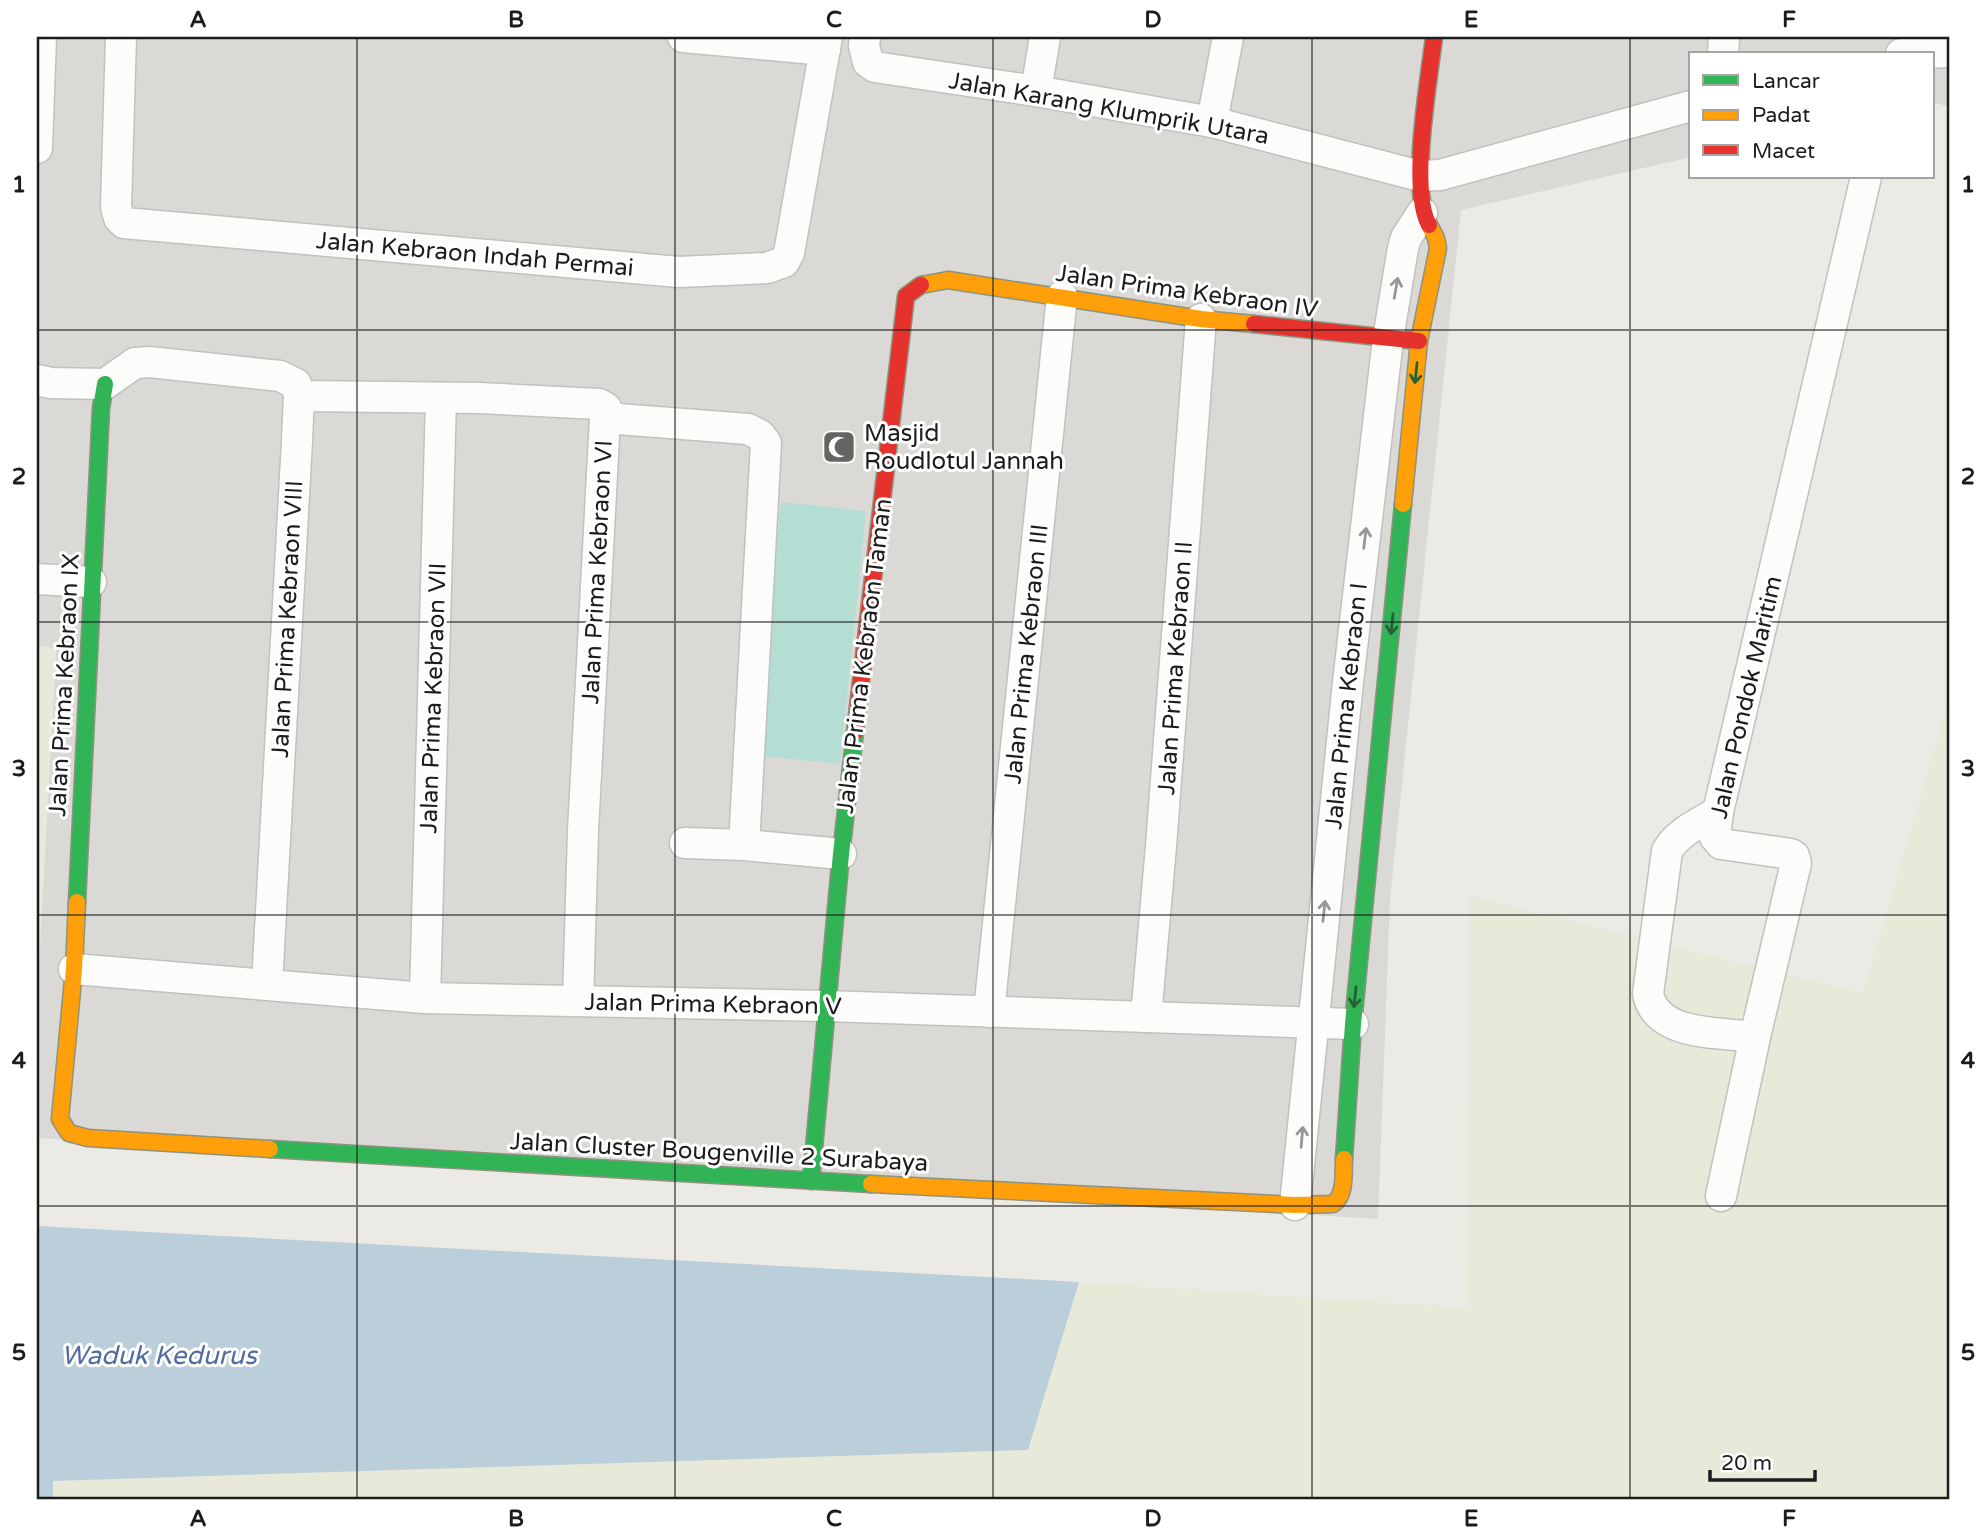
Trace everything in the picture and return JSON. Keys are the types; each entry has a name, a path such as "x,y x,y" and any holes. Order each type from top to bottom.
{"street":[{"path":"37,148 41,37"},
{"name":"Jalan Kebraon Indah Permai","path":"121,37 117,207 119,218 124,223 679,272 767,268 784,262 789,253 826,43"},
{"path":"683,37 826,43"},
{"path":"1036,91 1045,37"},
{"path":"1212,122 1228,37"},
{"name":"Jalan Prima Kebraon I","path":"1342,1194 1353,1024 1419,341 1438,248 1436,238 1422,213 1420,176 1434,37"},
{"name":"Jalan Karang Klumprik Utara","path":"864,41 868,62 875,67 1036,91 1212,122 1420,176 1440,175 1689,107"},
{"path":"1914,52 1946,47"},
{"name":"Jalan Pondok Maritim","path":"1721,1196 1796,859 1791,854 1721,844 1715,837 1718,812 1866,178"},
{"name":"Jalan Prima Kebraon I","path":"1295,1205 1348,682 1388,339 1403,248 1422,213"},
{"name":"Jalan Prima Kebraon IV","path":"948,280 1201,319 1419,341"},
{"name":"Jalan Prima Kebraon Taman","path":"811,1181 841,854 906,296 914,288 929,281 948,280"},
{"name":"Jalan Prima Kebraon III","path":"989,1013 1062,296"},
{"name":"Jalan Prima Kebraon II","path":"1146,1017 1201,319"},
{"path":"44,381 93,384 135,363 149,362 280,376 296,384 299,396 599,404 606,408 605,418"},
{"name":"Jalan Prima Kebraon IX","path":"88,1138 69,1133 60,1119 74,969 81,582 101,408 93,384"},
{"name":"Jalan Prima Kebraon VIII","path":"267,984 299,396"},
{"name":"Jalan Prima Kebraon VII","path":"425,998 441,398"},
{"name":"Jalan Prima Kebraon VI","path":"578,1001 583,831 605,418 748,429 760,435 766,443 744,845"},
{"path":"38,579 81,582"},
{"path":"1718,812 1682,833 1667,851 1648,994 1658,1015 1668,1023 1755,1037"},
{"path":"685,843 744,845 841,854"},
{"name":"Jalan Prima Kebraon V","path":"74,969 425,998 827,1006 1353,1024"},
{"name":"Jalan Cluster Bougenville 2 Surabaya","path":"88,1138 811,1181 1295,1205 1333,1204 1342,1194"}],"shaded area":[{"path":"37,37 1950,37 1950,107 1934,102 1934,52 1689,52 1689,157 1461,210 1390,900 1378,1219 37,1138 37,1000 56,649 37,645"},
{"path":"781,502 866,511 840,764 755,755"}],"green space":[{"path":"37,645 56,649 37,1000"},
{"path":"1950,695 1950,1500 53,1500 53,1481 1028,1450 1079,1282 1468,1308 1469,896 1863,993"}],"water":[{"name":"Waduk Kedurus","path":"37,1226 1079,1282 1028,1450 53,1481 53,1500 37,1500"}],"traffic: fast":[{"path":"77,902 101,408 105,384"},
{"path":"1344,1159 1353,1024 1403,504"},
{"path":"811,1181 855,732"},
{"path":"270,1149 871,1184"}],"traffic: slow":[{"path":"1403,504 1419,341 1438,248 1429,225"},
{"path":"921,285 948,280 1201,319 1254,324"},
{"path":"77,902 74,969 60,1119 69,1133 88,1138 270,1149"},
{"path":"871,1184 1295,1205 1333,1204 1342,1190 1344,1159"}],"traffic: jam":[{"path":"1429,225 1423,209 1420,161 1434,37"},
{"path":"855,732 906,296 921,285"},
{"path":"1254,324 1419,341"}],"place":[{"name":"Masjid Roudlotul Jannah","path":"839,447"}]}
